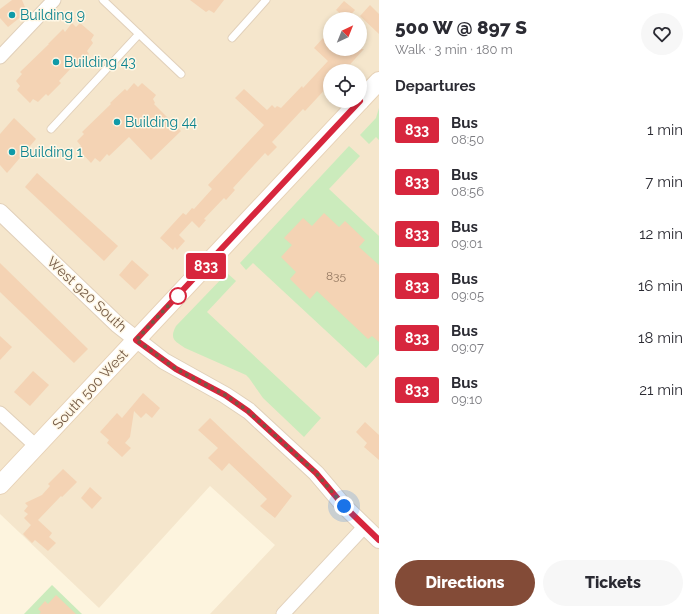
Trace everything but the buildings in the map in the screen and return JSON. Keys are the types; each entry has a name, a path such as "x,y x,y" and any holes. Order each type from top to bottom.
{"main road":[{"name":"South 500 West","path":"367,94 379,81"},
{"name":"South 500 West","path":"0,485 353,108"}],"street":[{"path":"0,57 54,0"},
{"name":"West 920 South","path":"0,212 118,325 136,340 176,369 225,395 248,411 316,473 344,506 379,540"},
{"path":"0,413 36,446"},
{"path":"283,614 365,526"}],"lane":[{"path":"103,0 181,74"},
{"path":"232,38 266,0"},
{"path":"51,129 139,34"}],"shaded area":[{"path":"0,0 379,0 379,614 210,614 275,545 210,486 99,608 0,514"}],"green space":[{"path":"379,108 379,140 376,137 369,144 360,135 376,118"},
{"path":"349,146 360,156 329,189 379,236 379,354 366,368 253,263 246,270 240,263"},
{"path":"227,273 236,281 207,312 321,418 304,437 263,398 246,375 185,348 173,337 176,326"},
{"path":"52,585 82,614 24,614"}],"bus line":[{"name":"833","path":"353,108 136,340 176,369 225,395 248,411 316,473 344,506 379,540"}],"place":[{"name":"Building 9","path":"12,15"},
{"name":"Building 43","path":"56,62"},
{"name":"Building 44","path":"117,122"},
{"name":"Building 1","path":"12,152"}],"route":[{"path":"178,296 180,293 136,340 176,369 238,403 269,429 316,473 344,506"}]}
